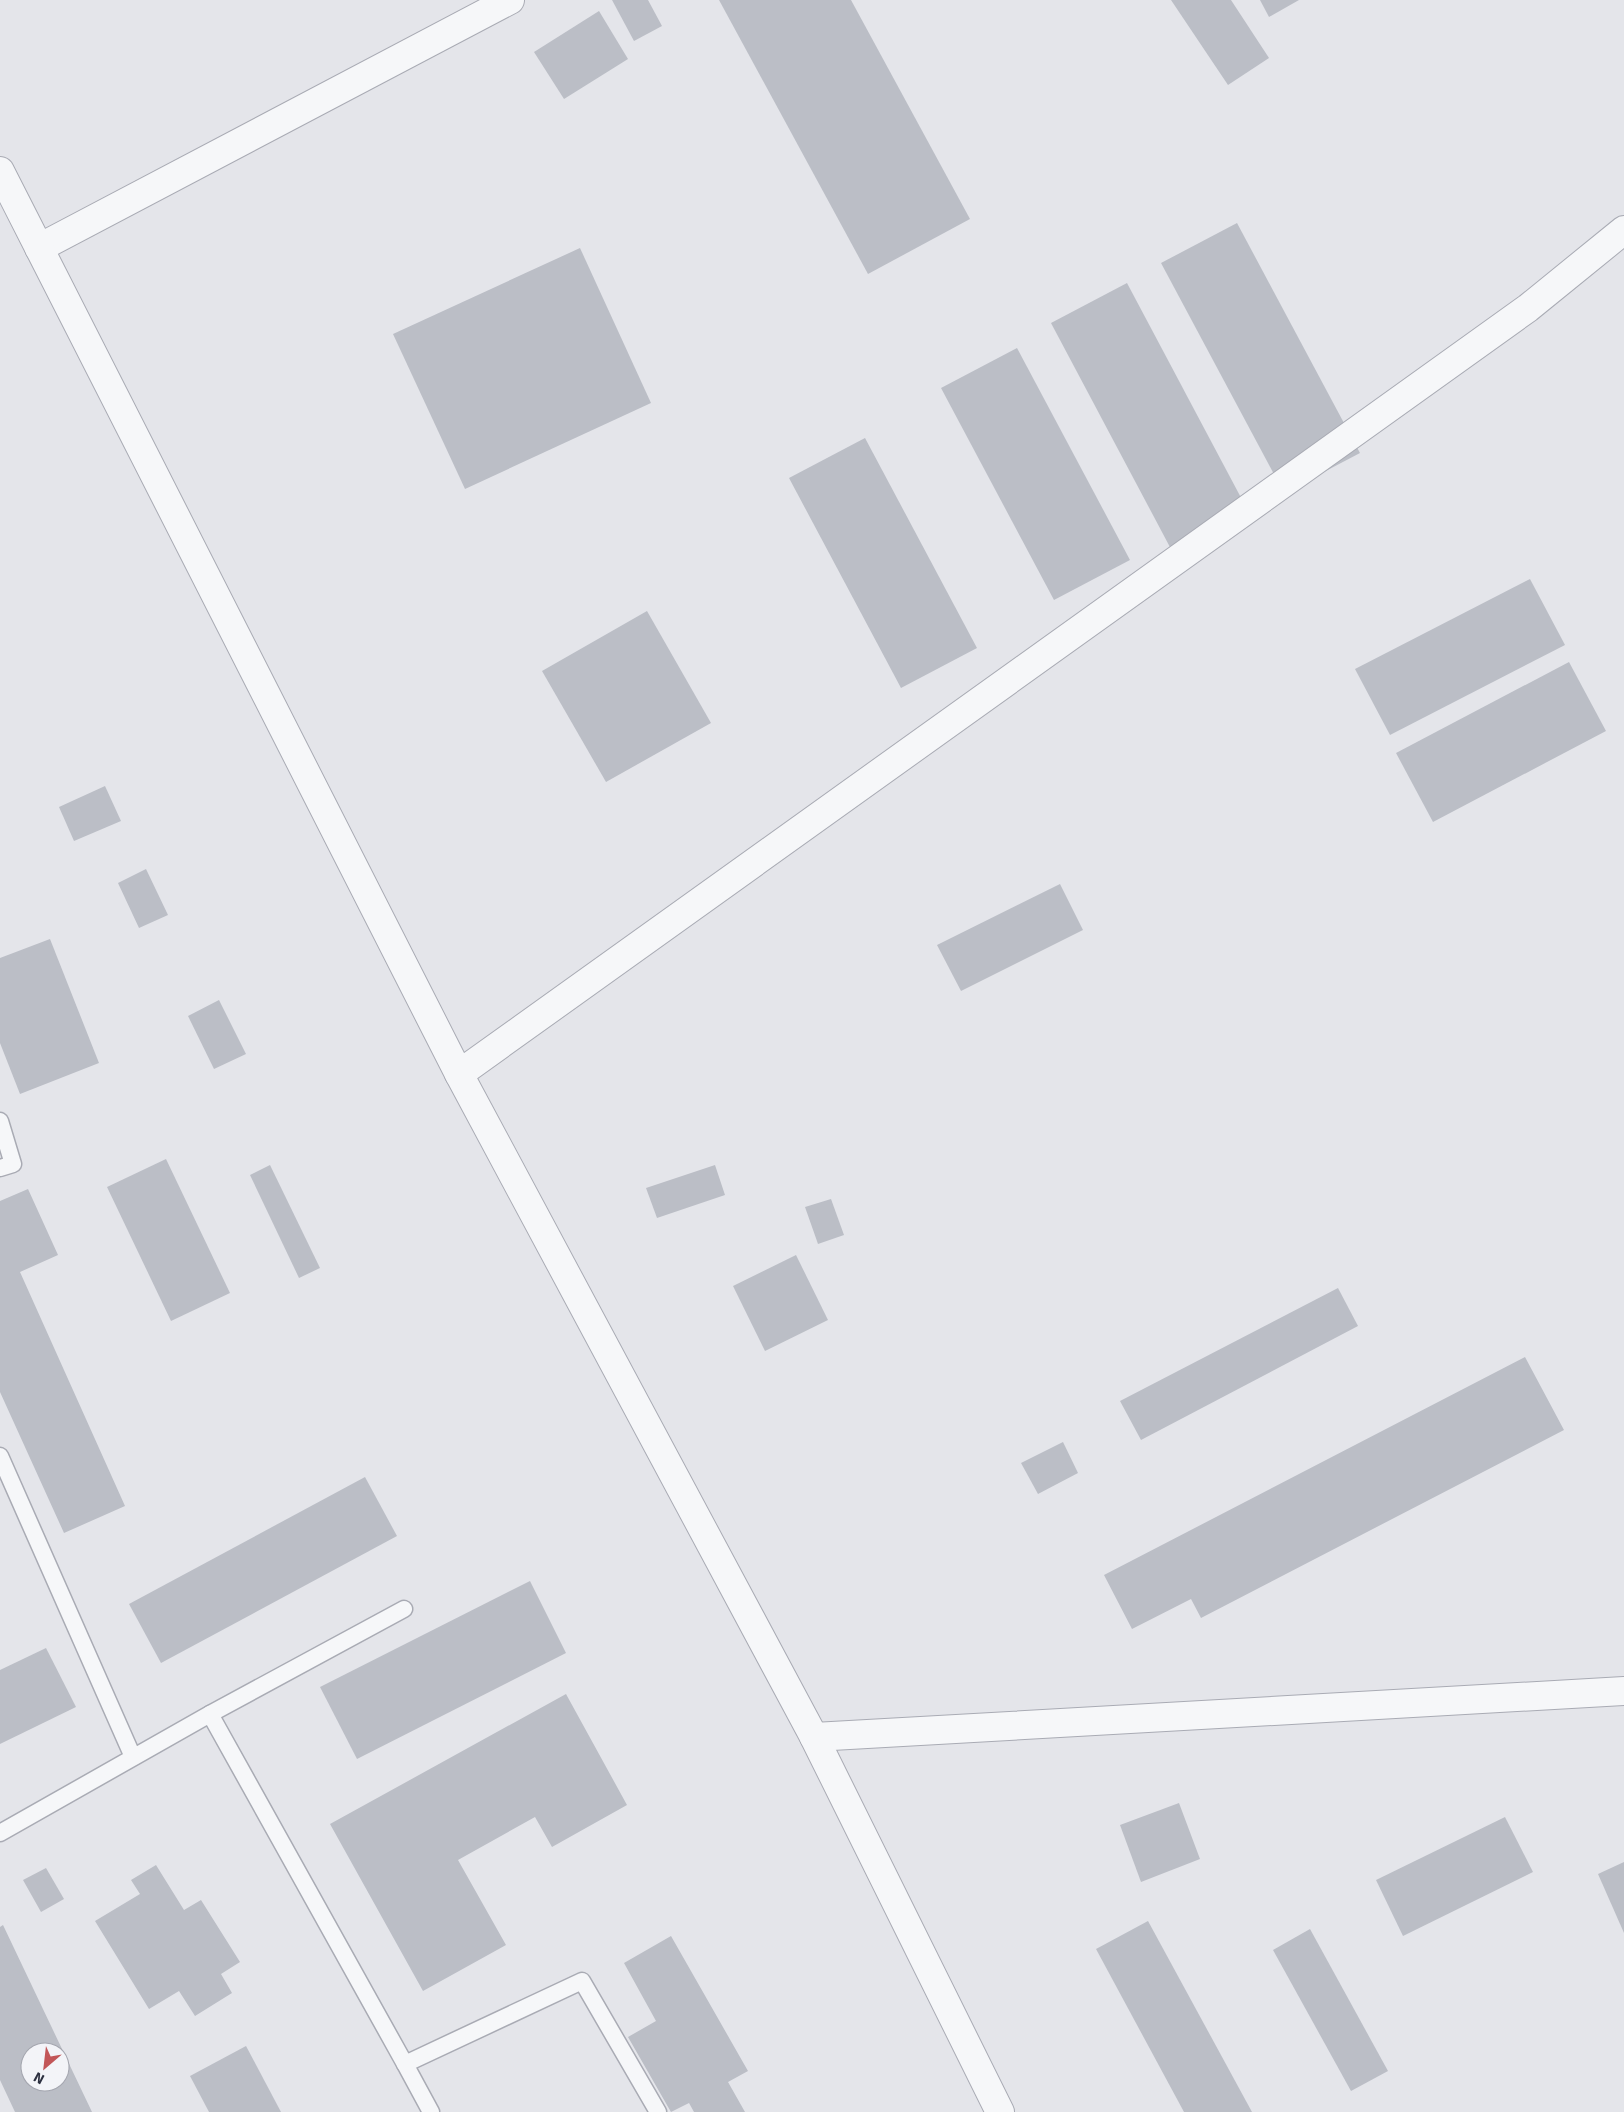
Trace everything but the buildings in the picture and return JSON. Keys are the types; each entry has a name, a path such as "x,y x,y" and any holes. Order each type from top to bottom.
{"street":[{"path":"39,248 510,0"},
{"path":"0,171 459,1074 814,1737 1000,2112"},
{"path":"459,1074 1528,308 1624,230"},
{"path":"814,1737 1624,1691"}],"lane":[{"path":"0,1121 13,1164 0,1168"},
{"path":"0,1456 133,1757"},
{"path":"0,1832 210,1714 404,1609"},
{"path":"210,1714 431,2112"},
{"path":"404,2064 582,1981 658,2112"}]}
